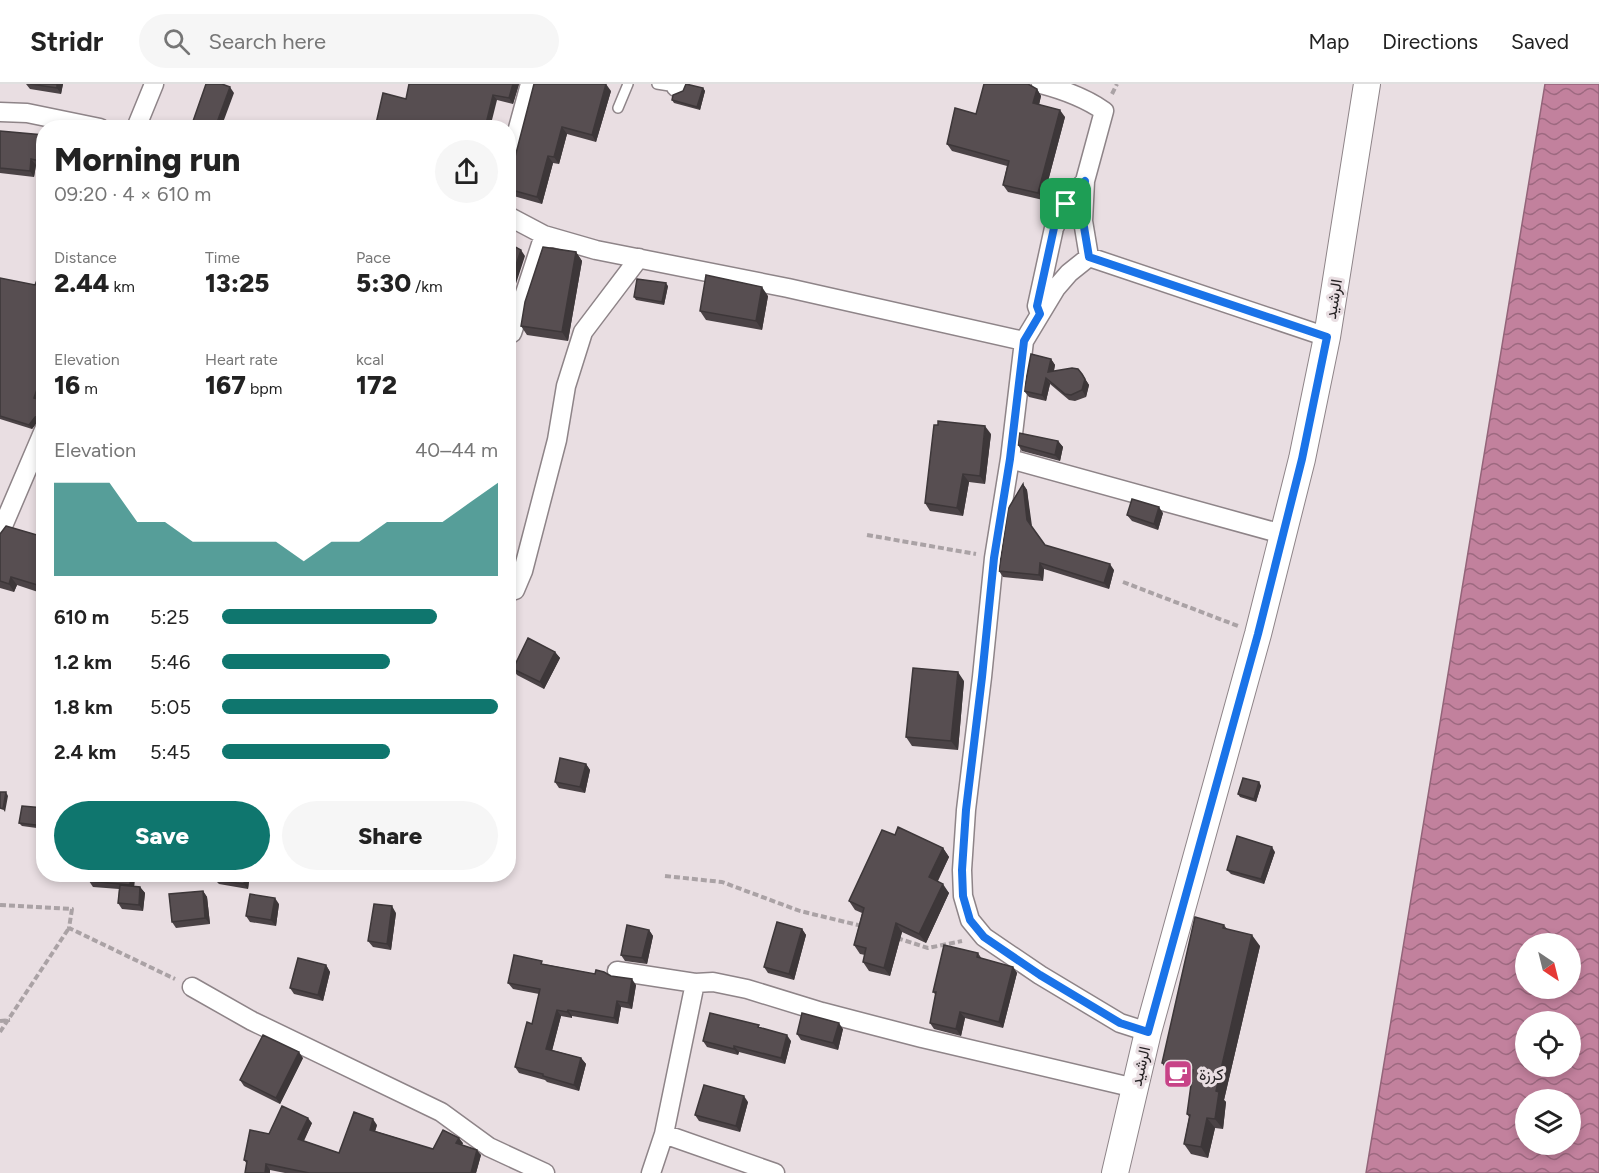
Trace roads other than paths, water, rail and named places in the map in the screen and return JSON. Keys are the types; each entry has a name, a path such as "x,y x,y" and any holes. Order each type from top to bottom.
{"main road":[{"name":"الرشيد","path":"1115,1173 1148,1032 1258,634 1302,459 1327,337 1366,84"}],"street":[{"path":"139,120 154,84"},
{"path":"516,136 530,84"},
{"path":"1041,84 1088,99 1104,111 1085,181 1083,221 1089,257"},
{"path":"0,112 27,113 61,120"},
{"path":"1040,314 1037,306 1054,228 1066,204 1085,181"},
{"path":"516,220 544,235 596,250 788,288 1024,341"},
{"path":"516,321 544,235"},
{"path":"1089,257 1327,337"},
{"path":"1089,257 1069,273 1056,288 1024,341 1010,459 994,558 966,810 962,870 963,896 970,920 984,937 1040,975 1120,1023 1148,1032"},
{"path":"516,588 523,571 556,440 566,386 583,332 639,258"},
{"path":"0,533 36,449"},
{"path":"1010,459 1282,534"},
{"path":"617,971 695,983 713,982 747,989 822,1012 922,1038 1135,1088"},
{"path":"651,1173 664,1134 695,983"},
{"path":"192,987 252,1021 441,1112 489,1148 545,1173"},
{"path":"664,1134 775,1173"}],"lane":[{"path":"618,108 628,84"},
{"path":"657,84 677,86"}],"water":[{"path":"1545,84 1599,84 1599,1173 1366,1173"}],"place":[{"name":"كرزة","path":"1178,1074"}]}
